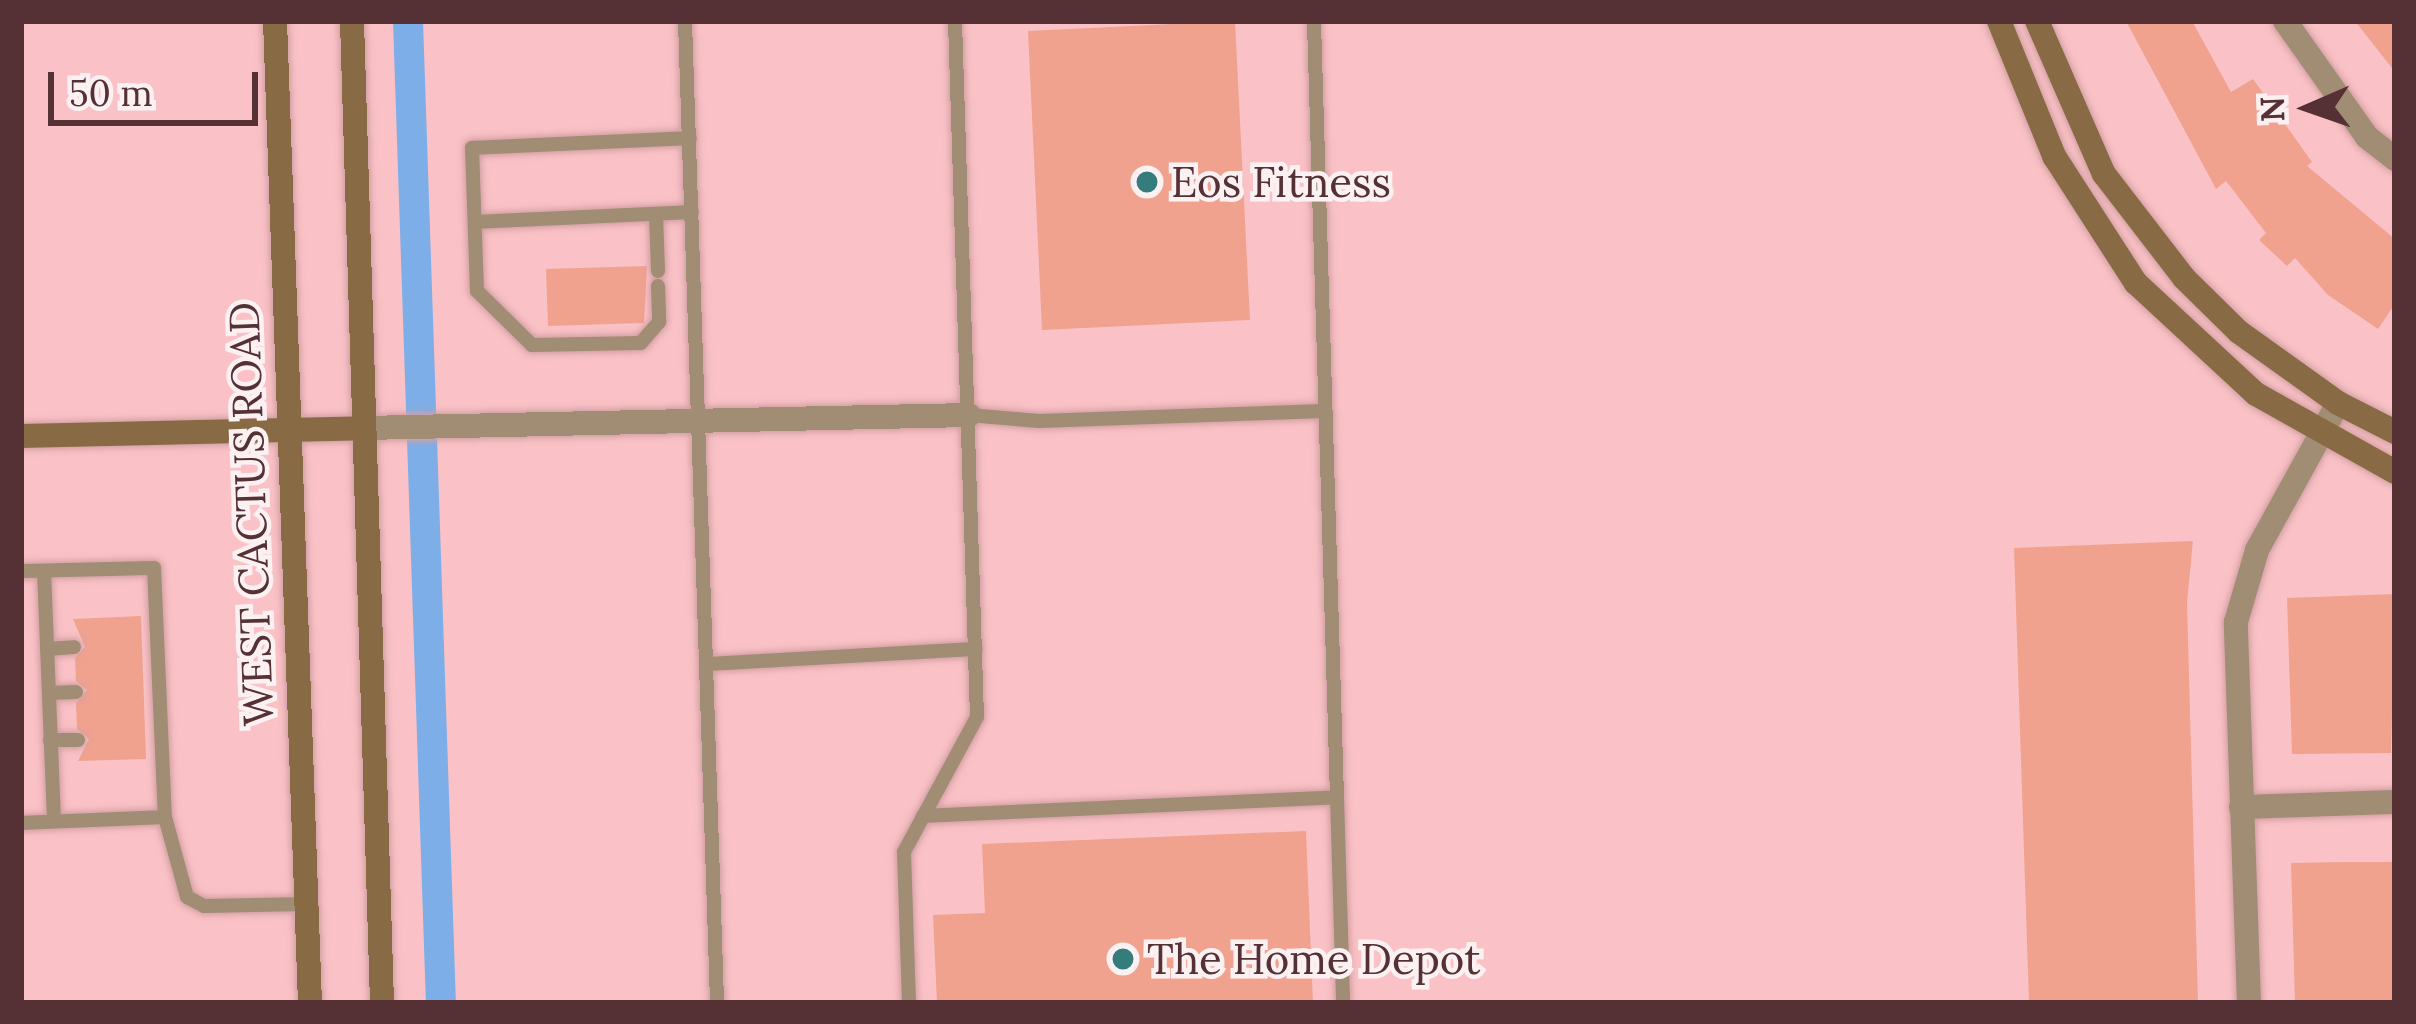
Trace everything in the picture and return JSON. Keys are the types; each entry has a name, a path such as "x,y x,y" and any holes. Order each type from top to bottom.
{"main road":[{"name":"WEST CACTUS ROAD","path":"275,21 285,430 310,1003"},
{"path":"352,21 382,1003"},
{"path":"1999,21 2024,94 2087,214 2174,320 2256,394 2321,435 2395,472"},
{"path":"2037,21 2104,174 2201,296 2338,403 2395,433"},
{"path":"21,436 364,428"}],"street":[{"path":"2284,21 2367,137 2395,159"},
{"path":"2249,1003 2236,622 2257,550 2338,403"},
{"path":"364,428 969,415"},
{"path":"2241,807 2395,802"}],"lane":[{"path":"685,21 717,1003"},
{"path":"909,1003 904,852 977,717 955,21"},
{"path":"1314,21 1343,1003"},
{"path":"656,214 659,322 640,343 532,345 477,291 472,148 690,138"},
{"path":"475,222 692,212"},
{"path":"969,415 1039,421 1324,411"},
{"path":"21,571 154,568 153,736 164,817 187,897 204,906 306,904"},
{"path":"44,571 54,821"},
{"path":"47,649 74,647"},
{"path":"706,664 976,649"},
{"path":"49,692 76,692"},
{"path":"50,740 78,740"},
{"path":"923,816 1337,797"},
{"path":"21,823 164,817"}],"building":[{"path":"1235,21 1250,320 1042,330 1028,31"},
{"path":"2126,21 2192,21 2231,92 2253,79 2312,162 2307,166 2395,239 2395,304 2378,329 2328,295 2295,258 2287,266 2259,240 2266,233 2226,181 2216,189"},
{"path":"2355,21 2395,21 2395,72"},
{"path":"647,266 644,323 548,326 546,269"},
{"path":"2193,541 2187,602 2198,1003 2029,1003 2014,548"},
{"path":"2395,594 2391,753 2292,754 2287,598"},
{"path":"141,616 146,759 78,761 89,739 77,729 76,703 87,690 76,681 75,658 85,647 73,619"},
{"name":"The Home Depot","path":"1306,831 1313,1003 937,1003 933,915 985,913 982,844"},
{"path":"2395,862 2395,1003 2295,1003 2291,863"}],"waterway":[{"path":"408,21 441,1003"}],"place":[{"name":"Eos Fitness","path":"1147,182"},
{"name":"The Home Depot","path":"1123,959"}]}
